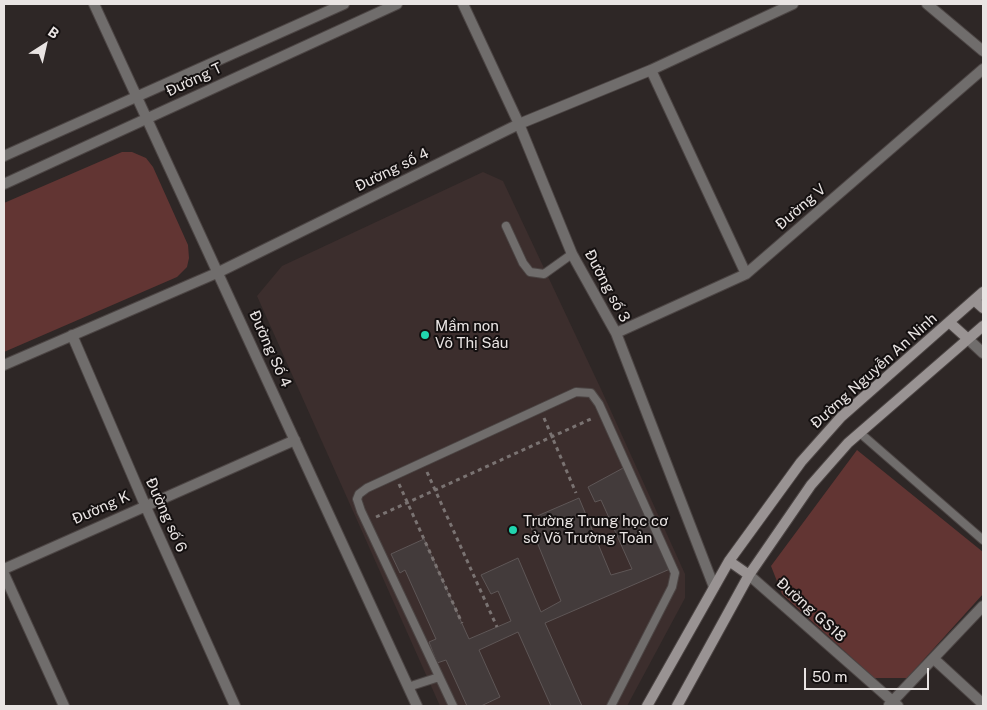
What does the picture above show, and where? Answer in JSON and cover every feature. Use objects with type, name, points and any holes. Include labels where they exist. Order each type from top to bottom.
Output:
[{"type":"main road","name":"Đường Nguyễn An Ninh","points":[[647,706],[729,562],[779,489],[841,417],[983,292]]},
{"type":"main road","points":[[974,300],[983,308]]},
{"type":"main road","points":[[949,322],[968,339]]},
{"type":"main road","points":[[677,706],[750,575],[811,484],[860,433],[983,326]]},
{"type":"main road","points":[[729,562],[750,575]]},
{"type":"street","name":"Đường Số 4","points":[[94,4],[219,272],[417,706]]},
{"type":"street","name":"Đường T","points":[[4,156],[344,4]]},
{"type":"street","name":"Đường T","points":[[4,184],[397,4]]},
{"type":"street","name":"Đường số 3","points":[[463,4],[519,124],[572,254],[616,333],[714,587]]},
{"type":"street","name":"Đường số 4","points":[[4,364],[219,272],[519,124],[651,70],[793,4]]},
{"type":"street","points":[[927,4],[983,51]]},
{"type":"street","name":"Đường V","points":[[616,333],[746,274],[983,69]]},
{"type":"street","points":[[651,70],[746,274]]},
{"type":"street","name":"Đường số 6","points":[[72,334],[234,706]]},
{"type":"street","points":[[968,339],[983,353]]},
{"type":"street","name":"Đường K","points":[[4,569],[295,440]]},
{"type":"street","points":[[4,574],[64,706]]},
{"type":"street","name":"Đường GS18","points":[[750,575],[893,705]]},
{"type":"street","points":[[893,705],[983,606]]},
{"type":"street","points":[[934,659],[983,704]]},
{"type":"lane","points":[[506,226],[523,263],[530,272],[544,274],[572,254]]},
{"type":"lane","points":[[453,706],[366,522],[357,499],[359,494],[395,474],[540,408],[576,392],[584,392],[591,393],[603,413],[675,573],[672,587],[611,706]]},
{"type":"lane","points":[[860,433],[983,540]]},
{"type":"lane","points":[[408,687],[439,677]]},
{"type":"path","points":[[540,408],[576,493]]},
{"type":"path","points":[[366,522],[603,413]]},
{"type":"path","points":[[422,462],[497,627]]},
{"type":"path","points":[[395,474],[462,623]]},
{"type":"shaded area","points":[[122,152],[132,152],[146,158],[153,167],[188,245],[189,258],[187,267],[177,277],[4,352],[4,203]]},
{"type":"shaded area","points":[[483,172],[503,181],[685,574],[685,598],[627,706],[440,706],[257,296],[282,266]]},
{"type":"shaded area","points":[[857,450],[983,552],[983,594],[907,678],[874,678],[782,594],[771,566]]},
{"type":"building","points":[[625,467],[670,569],[545,623],[582,706],[551,706],[518,632],[479,650],[500,697],[481,706],[467,706],[446,660],[437,663],[429,642],[436,639],[405,570],[400,573],[391,554],[424,539],[469,639],[511,621],[498,591],[491,594],[481,575],[518,558],[541,612],[561,601],[528,520],[579,498],[611,575],[632,569],[601,500],[595,502],[588,487]]},
{"type":"place","name":"Mầm non Võ Thị Sáu","points":[[425,335]]},
{"type":"place","name":"Trường Trung học cơ sở Võ Trường Toản","points":[[513,530]]}]
